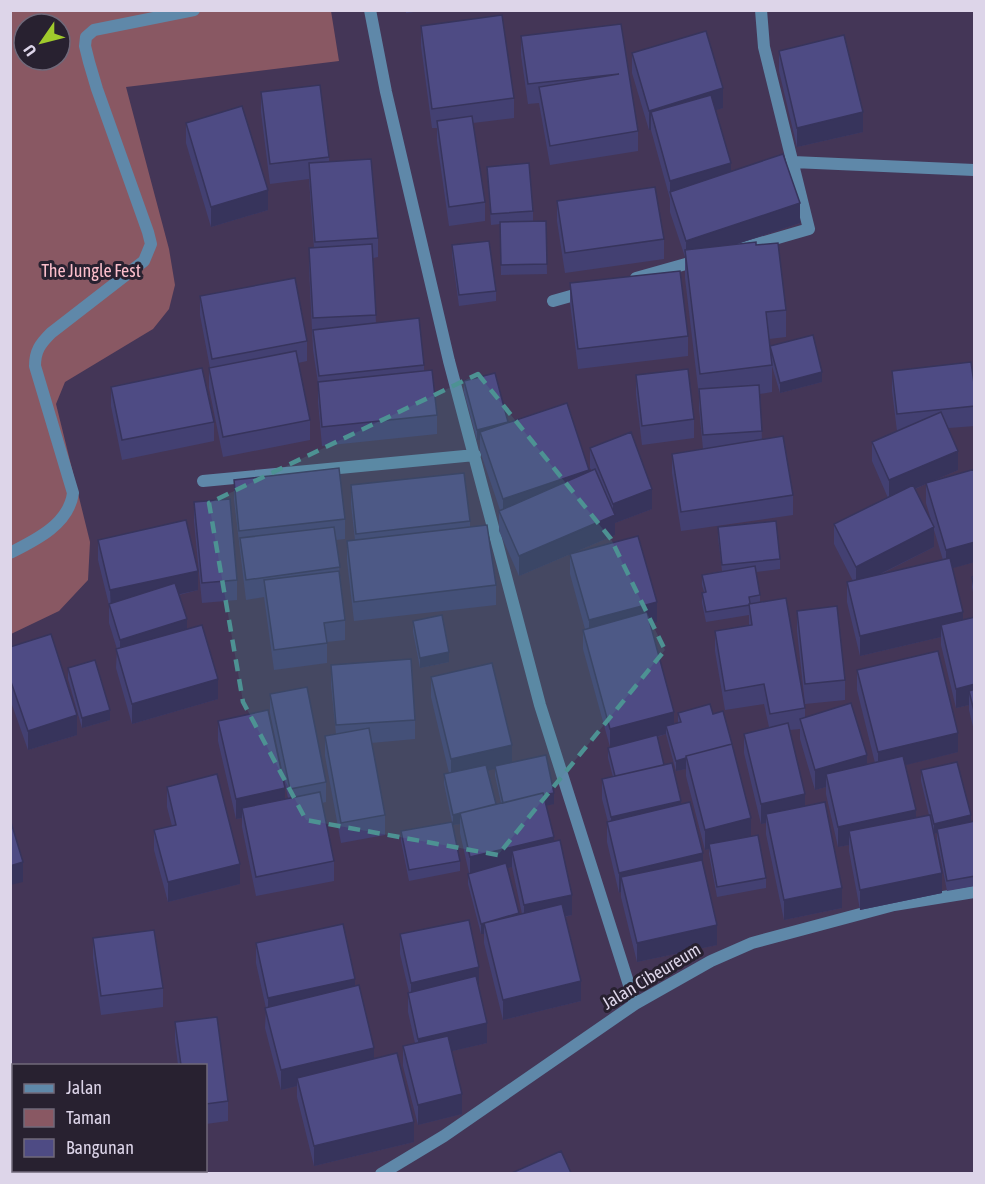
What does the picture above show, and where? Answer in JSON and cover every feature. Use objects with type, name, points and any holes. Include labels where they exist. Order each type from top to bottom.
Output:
[{"type":"street","points":[[10,553],[54,526],[66,514],[72,502],[73,493],[35,366],[35,354],[41,343],[51,333],[144,261],[151,244],[97,89],[85,46],[86,37],[94,30],[194,10]]},
{"type":"street","points":[[370,10],[386,92],[449,361],[540,705],[635,1004]]},
{"type":"street","points":[[629,280],[809,229],[764,47],[761,10]]},
{"type":"street","points":[[793,162],[975,170]]},
{"type":"street","points":[[553,301],[596,289]]},
{"type":"street","points":[[202,481],[475,456]]},
{"type":"street","name":"Jalan Cibeureum","points":[[381,1173],[444,1136],[635,1004],[711,961],[752,944],[894,905],[975,892]]},
{"type":"highlighted area","points":[[478,374],[611,539],[665,650],[498,855],[306,820],[243,702],[209,503]]},
{"type":"green space","name":"The Jungle Fest","points":[[11,11],[331,11],[339,61],[126,87],[169,249],[175,285],[169,309],[153,329],[65,382],[56,404],[90,542],[88,580],[59,611],[11,634]]},
{"type":"building","points":[[502,15],[514,98],[432,109],[421,26]]},
{"type":"building","points":[[621,24],[638,131],[550,146],[539,87],[619,74],[528,84],[521,36]]},
{"type":"building","points":[[706,31],[723,88],[649,111],[632,53]]},
{"type":"building","points":[[844,35],[863,112],[797,128],[779,51]]},
{"type":"building","points":[[320,85],[329,157],[270,164],[261,92]]},
{"type":"building","points":[[711,95],[731,163],[670,181],[651,112]]},
{"type":"building","points":[[242,106],[268,190],[211,207],[186,123]]},
{"type":"building","points":[[472,116],[485,202],[449,207],[437,121]]},
{"type":"building","points":[[783,154],[800,203],[686,241],[670,192]]},
{"type":"building","points":[[371,159],[378,238],[315,242],[309,163]]},
{"type":"building","points":[[529,163],[533,211],[491,214],[487,167]]},
{"type":"building","points":[[655,187],[664,239],[565,253],[557,201]]},
{"type":"building","points":[[546,221],[547,264],[501,265],[500,222]]},
{"type":"building","points":[[489,241],[496,291],[459,295],[452,245]]},
{"type":"building","points":[[756,242],[756,245],[778,243],[786,310],[766,312],[772,365],[700,374],[685,250]]},
{"type":"building","points":[[372,244],[376,315],[313,318],[309,248]]},
{"type":"building","points":[[680,271],[688,336],[578,349],[570,283]]},
{"type":"building","points":[[295,278],[307,341],[212,359],[200,296]]},
{"type":"building","points":[[419,318],[424,365],[319,376],[313,330]]},
{"type":"building","points":[[813,335],[822,372],[780,383],[770,346]]},
{"type":"building","points":[[296,351],[310,420],[223,437],[209,368]]},
{"type":"building","points":[[971,362],[975,406],[897,414],[892,371]]},
{"type":"building","points":[[202,368],[214,422],[122,440],[111,387]]},
{"type":"building","points":[[688,369],[694,419],[642,426],[636,375]]},
{"type":"building","points":[[432,370],[437,415],[322,427],[318,382]]},
{"type":"building","points":[[495,373],[508,422],[477,430],[464,381]]},
{"type":"building","points":[[759,385],[762,431],[703,435],[699,389]]},
{"type":"building","points":[[567,403],[589,470],[503,499],[480,432]]},
{"type":"building","points":[[941,412],[958,451],[889,480],[872,442]]},
{"type":"building","points":[[631,432],[652,489],[613,504],[590,448]]},
{"type":"building","points":[[783,436],[793,495],[681,512],[672,454]]},
{"type":"building","points":[[339,468],[345,519],[239,531],[234,480]]},
{"type":"building","points":[[595,469],[615,515],[519,556],[499,511]]},
{"type":"building","points":[[975,469],[975,542],[946,550],[926,483]]},
{"type":"building","points":[[464,473],[470,521],[356,534],[351,485]]},
{"type":"building","points":[[913,485],[934,527],[856,567],[834,524]]},
{"type":"building","points":[[230,499],[237,580],[202,583],[194,502]]},
{"type":"building","points":[[186,520],[198,571],[110,590],[98,540]]},
{"type":"building","points":[[776,521],[780,559],[722,565],[718,527]]},
{"type":"building","points":[[487,525],[496,585],[354,602],[347,541]]},
{"type":"building","points":[[334,527],[340,567],[246,580],[240,538]]},
{"type":"building","points":[[638,536],[657,602],[589,620],[570,554]]},
{"type":"building","points":[[950,558],[963,612],[860,636],[847,582]]},
{"type":"building","points":[[755,566],[760,595],[749,597],[749,605],[706,612],[702,593],[706,592],[702,575]]},
{"type":"building","points":[[339,571],[345,620],[324,623],[327,643],[274,650],[264,580]]},
{"type":"building","points":[[975,576],[975,593],[972,577]]},
{"type":"building","points":[[175,583],[187,619],[120,640],[109,604]]},
{"type":"building","points":[[786,598],[805,708],[770,714],[764,684],[725,691],[715,631],[752,625],[749,604]]},
{"type":"building","points":[[837,606],[845,680],[805,684],[797,611]]},
{"type":"building","points":[[647,612],[674,712],[610,729],[583,630]]},
{"type":"building","points":[[442,615],[449,652],[420,658],[413,621]]},
{"type":"building","points":[[975,617],[975,684],[956,689],[941,625]]},
{"type":"building","points":[[202,625],[218,679],[132,704],[116,649]]},
{"type":"building","points":[[51,634],[77,715],[28,731],[10,679],[10,647]]},
{"type":"building","points":[[938,651],[958,733],[878,752],[857,670]]},
{"type":"building","points":[[411,659],[415,720],[336,725],[331,665]]},
{"type":"building","points":[[95,660],[110,710],[82,718],[68,668]]},
{"type":"building","points":[[492,663],[512,745],[451,759],[431,677]]},
{"type":"building","points":[[307,687],[326,782],[290,789],[270,694]]},
{"type":"building","points":[[975,689],[975,715],[969,691]]},
{"type":"building","points":[[851,703],[867,755],[815,770],[800,719]]},
{"type":"building","points":[[710,704],[713,714],[723,711],[732,744],[686,756],[676,761],[666,726],[681,722],[678,713]]},
{"type":"building","points":[[268,710],[285,788],[236,799],[218,721]]},
{"type":"building","points":[[788,723],[805,794],[761,804],[744,734]]},
{"type":"building","points":[[369,728],[385,815],[341,823],[325,736]]},
{"type":"building","points":[[657,735],[664,765],[615,776],[608,748]]},
{"type":"building","points":[[732,744],[751,818],[705,830],[686,756]]},
{"type":"building","points":[[546,755],[554,793],[544,795],[543,793],[503,803],[495,766]]},
{"type":"building","points":[[903,756],[916,810],[838,827],[826,774]]},
{"type":"building","points":[[957,762],[971,815],[934,824],[921,770]]},
{"type":"building","points":[[672,763],[681,801],[611,817],[602,779]]},
{"type":"building","points":[[486,765],[496,804],[453,815],[444,774]]},
{"type":"building","points":[[217,774],[240,864],[168,882],[154,830],[176,825],[167,787]]},
{"type":"building","points":[[320,792],[334,861],[256,877],[242,808]]},
{"type":"building","points":[[543,793],[554,837],[470,857],[460,813]]},
{"type":"building","points":[[690,802],[703,853],[619,873],[607,822]]},
{"type":"building","points":[[825,802],[842,888],[784,900],[766,814]]},
{"type":"building","points":[[930,815],[942,873],[860,890],[849,831]]},
{"type":"building","points":[[10,819],[23,862],[10,866]]},
{"type":"building","points":[[975,821],[975,876],[947,881],[937,829]]},
{"type":"building","points":[[452,822],[460,861],[409,870],[401,831]]},
{"type":"building","points":[[758,835],[766,878],[717,887],[709,844]]},
{"type":"building","points":[[560,840],[572,895],[524,905],[512,851]]},
{"type":"building","points":[[702,860],[717,925],[637,943],[621,877]]},
{"type":"building","points":[[506,863],[519,913],[481,924],[468,874]]},
{"type":"building","points":[[562,904],[581,981],[503,1000],[484,923]]},
{"type":"building","points":[[469,920],[479,967],[411,983],[400,934]]},
{"type":"building","points":[[343,924],[355,979],[268,998],[256,943]]},
{"type":"building","points":[[154,930],[163,988],[101,996],[93,938]]},
{"type":"building","points":[[476,976],[487,1023],[418,1039],[408,993]]},
{"type":"building","points":[[359,985],[374,1048],[281,1070],[265,1008]]},
{"type":"building","points":[[217,1017],[228,1101],[207,1104],[207,1064],[181,1064],[175,1022]]},
{"type":"building","points":[[448,1036],[462,1094],[418,1105],[403,1046]]},
{"type":"building","points":[[397,1053],[414,1122],[314,1146],[297,1078]]},
{"type":"building","points":[[561,1151],[571,1173],[514,1172]]}]
